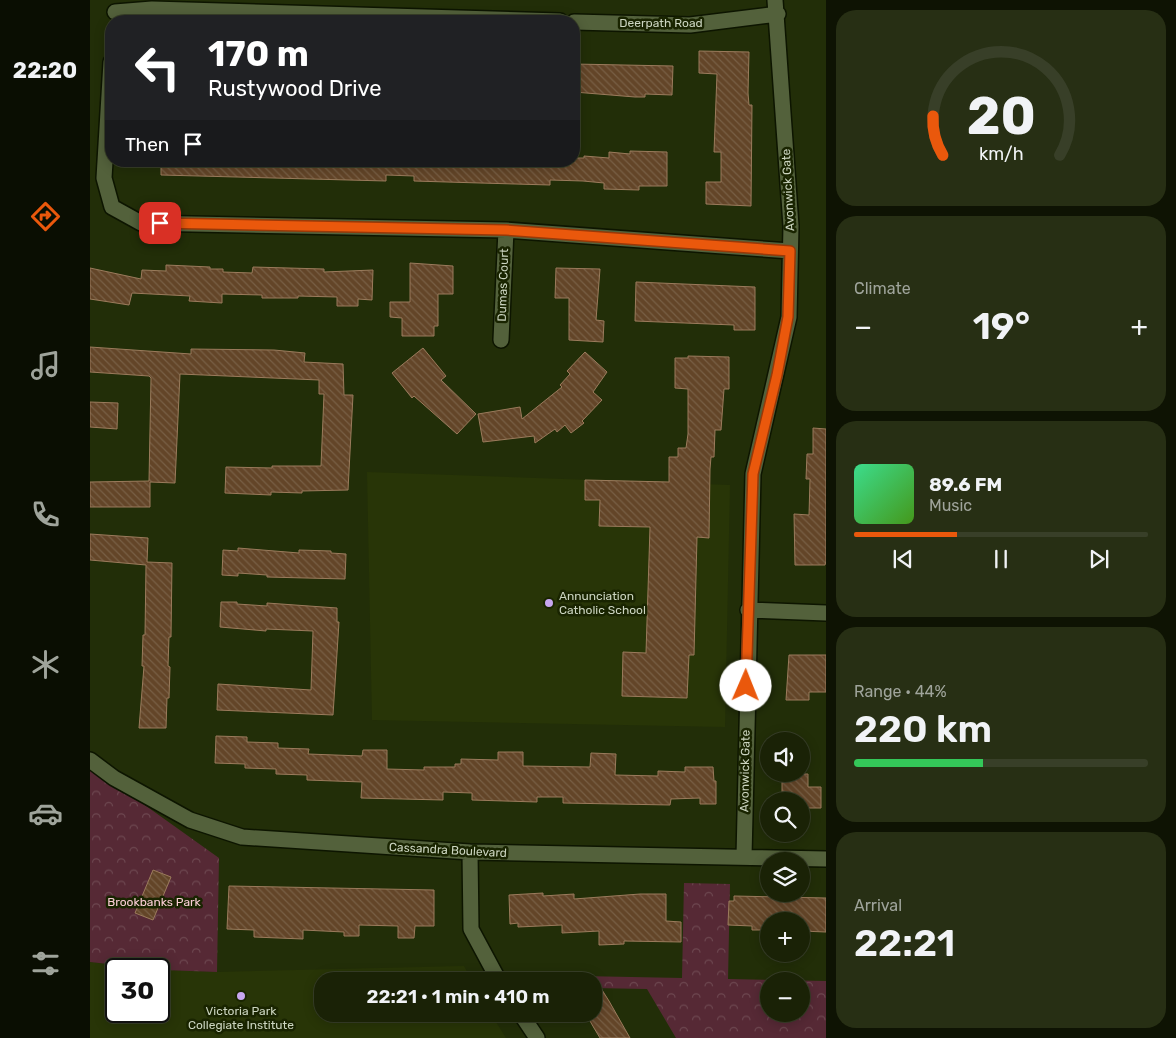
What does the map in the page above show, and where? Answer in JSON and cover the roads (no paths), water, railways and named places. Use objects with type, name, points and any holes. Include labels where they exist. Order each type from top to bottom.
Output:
[{"type":"street","name":"Deerpath Road","points":[[580,22],[690,25],[777,7]]},
{"type":"street","name":"Avonwick Gate","points":[[744,856],[748,610],[753,474],[777,375],[788,317],[791,226],[777,7]]},
{"type":"street","points":[[115,11],[152,9],[356,15]]},
{"type":"street","points":[[105,161],[104,178],[112,207],[141,223],[506,230],[790,251]]},
{"type":"street","name":"Dumas Court","points":[[500,340],[506,230]]},
{"type":"street","points":[[748,610],[826,613]]},
{"type":"street","name":"Cassandra Boulevard","points":[[90,760],[114,778],[190,820],[242,837],[470,852],[826,859]]},
{"type":"street","points":[[470,852],[471,929],[494,972]]},
{"type":"street","points":[[526,1022],[537,1038]]},
{"type":"place","name":"Annunciation Catholic School","points":[[549,603]]},
{"type":"place","name":"Victoria Park Collegiate Institute","points":[[241,996]]},
{"type":"park label","name":"Brookbanks Park","points":[[154,902]]}]
